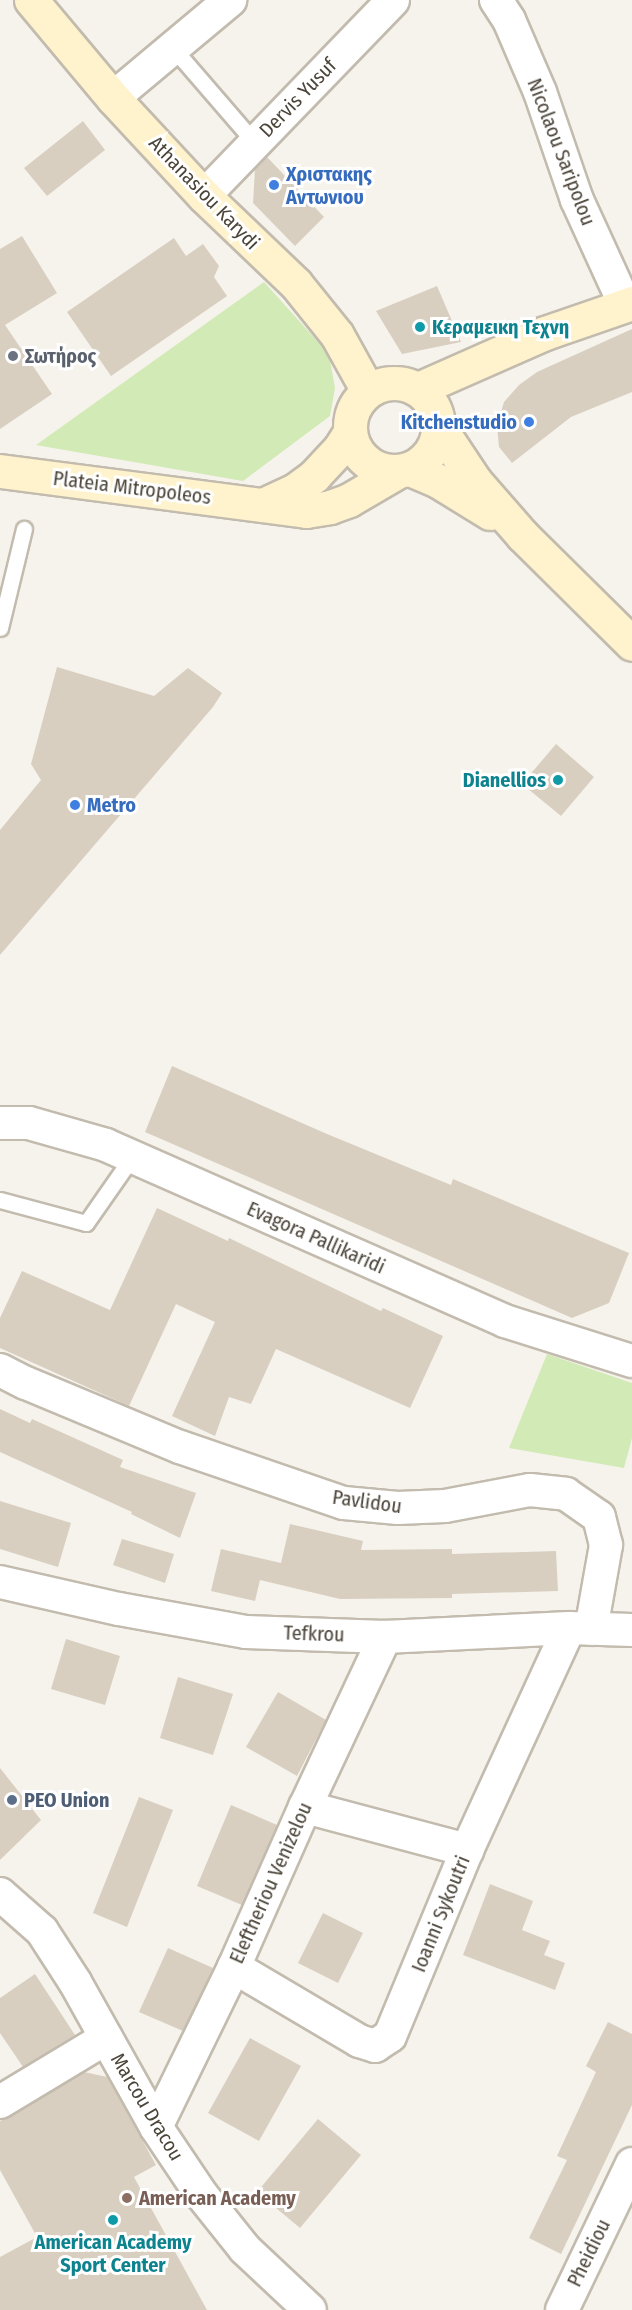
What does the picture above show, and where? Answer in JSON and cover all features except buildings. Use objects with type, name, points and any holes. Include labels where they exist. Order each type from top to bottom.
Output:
[{"type":"main road","name":"Athanasiou Karydi","points":[[31,0],[113,98],[204,196],[296,284],[337,334],[368,391]]},
{"type":"main road","points":[[417,389],[545,333],[628,304]]},
{"type":"main road","points":[[404,471],[431,453],[437,442],[439,427],[436,412],[429,399],[417,389],[393,383],[368,391],[359,400],[352,413],[350,432],[352,443],[360,456],[372,466],[404,471],[461,494],[523,536]]},
{"type":"main road","points":[[439,427],[475,481],[523,536],[632,644]]},
{"type":"main road","points":[[263,505],[295,490],[314,476],[328,462],[350,432]]},
{"type":"main road","name":"Plateia Mitropoleos","points":[[0,471],[306,511],[330,507],[349,500],[404,471]]},
{"type":"street","points":[[113,98],[230,0]]},
{"type":"street","name":"Dervis Yusuf","points":[[204,196],[393,0]]},
{"type":"street","name":"Nicolaou Saripolou","points":[[496,0],[509,21],[540,92],[577,200],[628,304]]},
{"type":"street","name":"Evagora Pallikaridi","points":[[0,1123],[29,1123],[106,1145],[504,1321],[631,1357]]},
{"type":"street","name":"Pavlidou","points":[[0,1370],[180,1447],[344,1503],[398,1508],[445,1506],[530,1491],[566,1494],[599,1517],[606,1545],[580,1629]]},
{"type":"street","name":"Tefkrou","points":[[0,1582],[119,1609],[246,1632],[385,1637],[580,1629],[632,1630]]},
{"type":"street","name":"Ioanni Sykoutri","points":[[234,1967],[360,2041],[375,2046],[390,2036],[467,1850],[580,1629]]},
{"type":"street","name":"Eleftheriou Venizelou","points":[[156,2127],[234,1967],[305,1807],[385,1637]]},
{"type":"street","points":[[305,1807],[467,1850]]},
{"type":"street","name":"Marcou Dracou","points":[[0,1894],[42,1931],[75,1982],[156,2127],[201,2194],[245,2249],[310,2310]]},
{"type":"street","points":[[0,2102],[106,2038]]},
{"type":"street","name":"Pheidiou","points":[[562,2310],[632,2164]]},
{"type":"lane","points":[[173,48],[255,143]]},
{"type":"lane","points":[[0,627],[24,529]]},
{"type":"lane","points":[[0,1200],[86,1223],[132,1156]]},
{"type":"green space","points":[[264,282],[329,354],[335,388],[330,416],[243,481],[36,445]]},
{"type":"green space","points":[[547,1354],[632,1383],[632,1438],[624,1468],[509,1448]]},
{"type":"place","name":"Χριστακης Αντωνιου","points":[[274,185]]},
{"type":"place","name":"Κεραμεικη Τεχνη","points":[[420,327]]},
{"type":"place","name":"Σωτήρος","points":[[13,356]]},
{"type":"place","name":"Kitchenstudio","points":[[529,422]]},
{"type":"place","name":"Dianellios","points":[[558,780]]},
{"type":"place","name":"Metro","points":[[75,805]]},
{"type":"place","name":"PEO Union","points":[[12,1800]]},
{"type":"place","name":"American Academy","points":[[127,2198]]},
{"type":"place","name":"American Academy Sport Center","points":[[113,2220]]}]
